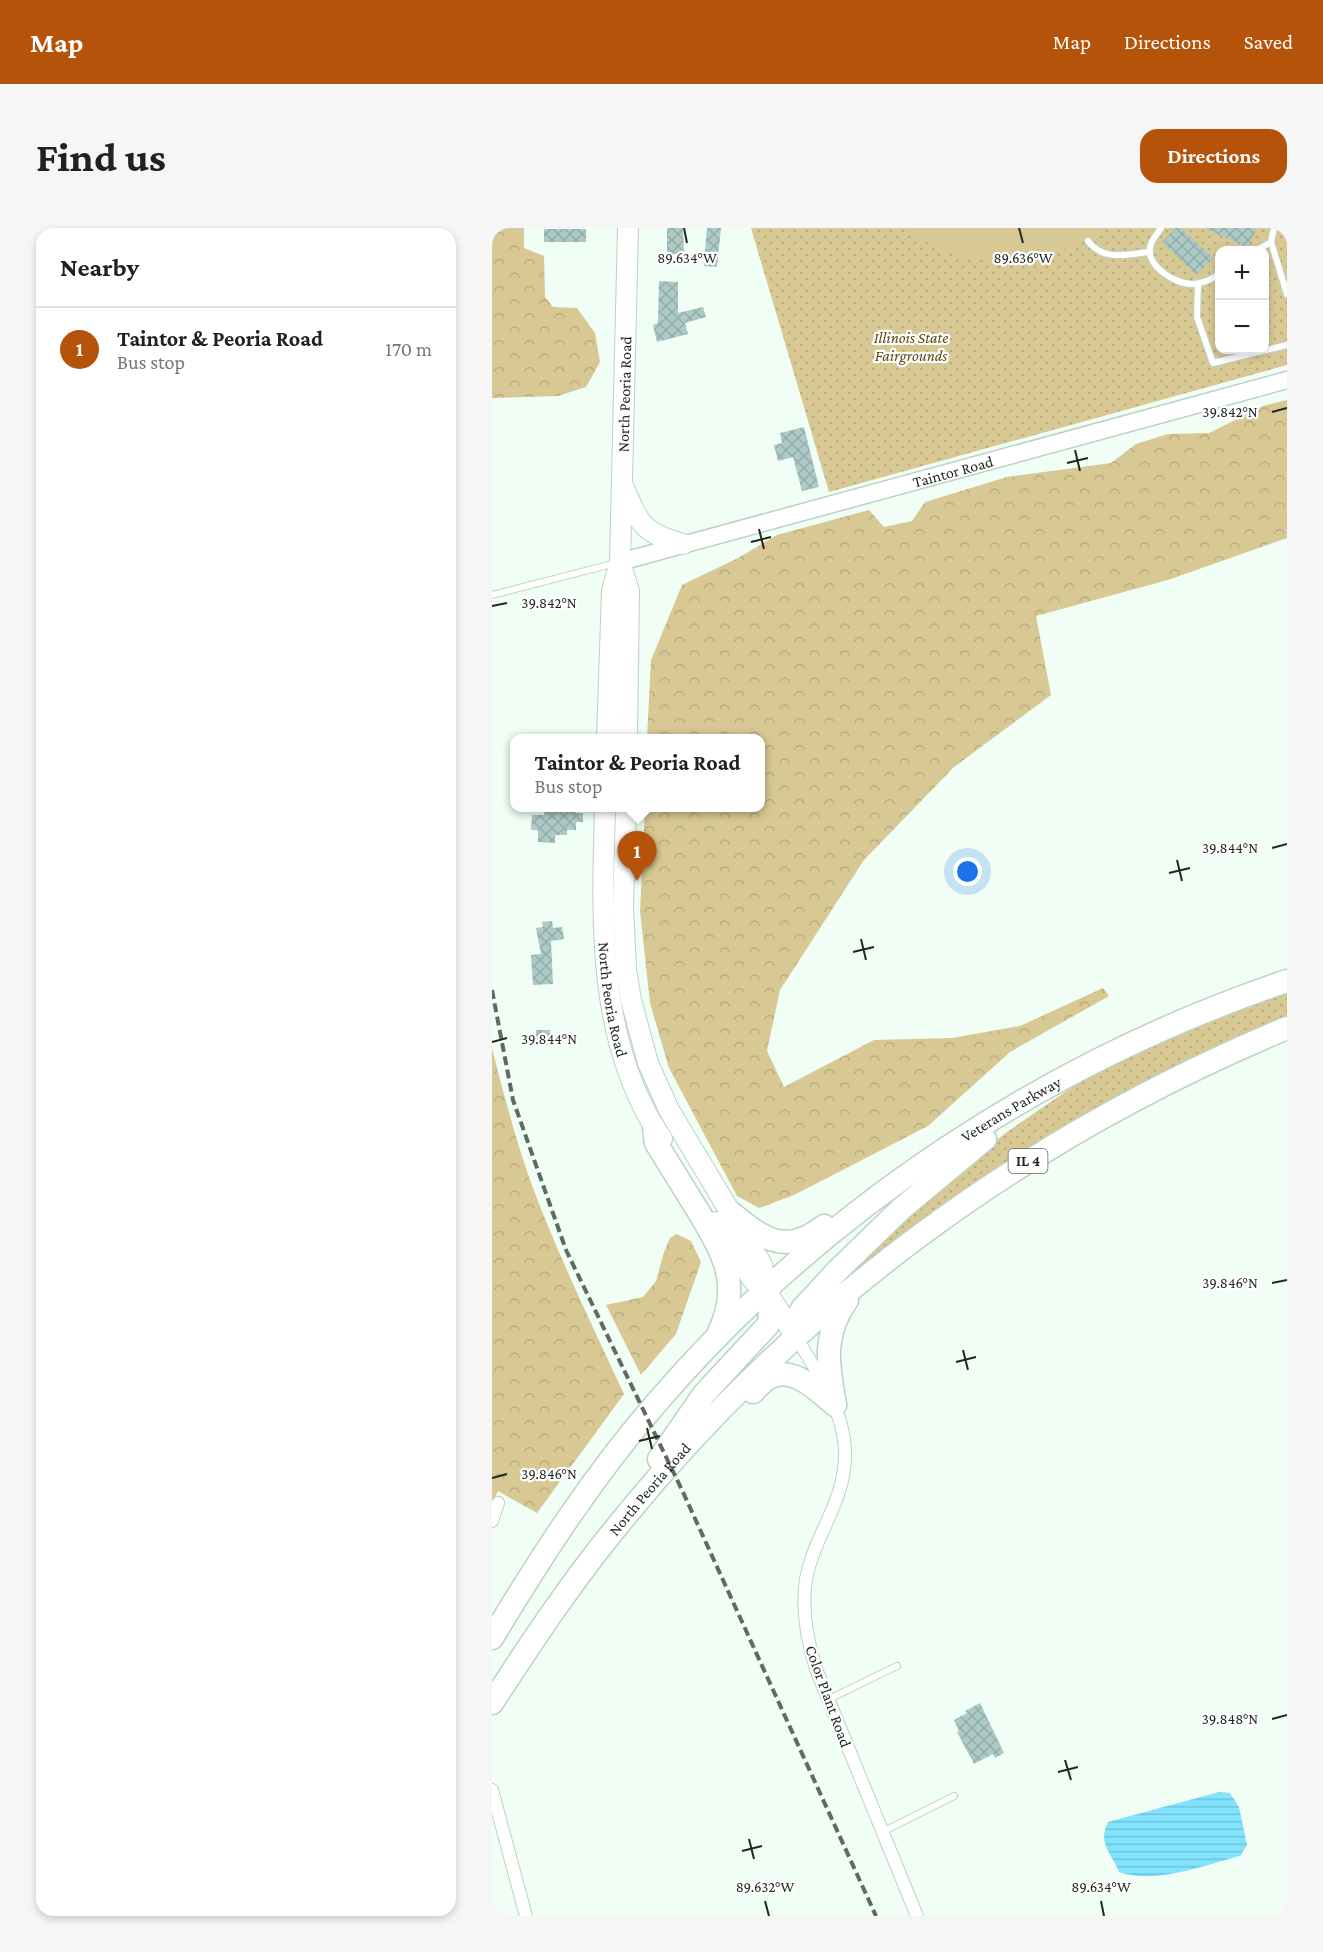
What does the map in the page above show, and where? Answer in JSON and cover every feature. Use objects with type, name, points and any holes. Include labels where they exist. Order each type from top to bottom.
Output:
[{"type":"highway","name":"Veterans Parkway","points":[[766,1291],[865,1206],[973,1130],[1045,1088],[1147,1035],[1287,981]]},
{"type":"highway","name":"IL 4","points":[[796,1337],[861,1280],[918,1235],[984,1189],[1103,1116],[1163,1084],[1287,1028]]},
{"type":"highway","points":[[796,1337],[796,1320],[802,1309],[867,1241],[950,1166],[1045,1088]]},
{"type":"highway","points":[[654,1128],[656,1143],[725,1258],[730,1293],[726,1318],[716,1338]]},
{"type":"highway","points":[[729,1211],[766,1238],[779,1242],[807,1239],[920,1153],[973,1130]]},
{"type":"highway","points":[[835,1405],[828,1370],[830,1340],[837,1315],[861,1280]]},
{"type":"highway","points":[[492,1638],[528,1578],[601,1474],[658,1401],[716,1338],[766,1291],[771,1306],[768,1325],[704,1394],[682,1423],[615,1529]]},
{"type":"highway","name":"North Peoria Road","points":[[492,1702],[554,1609],[615,1529],[700,1430],[796,1337]]},
{"type":"highway","points":[[700,1430],[718,1425],[767,1378],[775,1376],[785,1375],[805,1381],[835,1405]]},
{"type":"main road","name":"North Peoria Road","points":[[607,734],[612,591],[620,562],[628,228]]},
{"type":"main road","name":"Taintor Road","points":[[620,562],[1287,380]]},
{"type":"main road","points":[[622,483],[645,528],[659,537],[683,544]]},
{"type":"main road","name":"North Peoria Road","points":[[620,562],[629,591],[627,734]]},
{"type":"main road","name":"North Peoria Road","points":[[605,812],[603,928],[607,974],[626,1068],[642,1107],[654,1128],[753,1280],[766,1291],[796,1337]]},
{"type":"main road","name":"North Peoria Road","points":[[626,812],[623,907],[626,969],[631,1000],[648,1063],[669,1110],[762,1265],[766,1291]]},
{"type":"street","name":"Color Plant Road","points":[[796,1337],[835,1405],[845,1448],[838,1499],[806,1578],[804,1618],[808,1644],[828,1700],[916,1916]]},
{"type":"street","points":[[492,1521],[498,1503]]},
{"type":"street","points":[[492,1790],[526,1916]]},
{"type":"lane","points":[[1161,228],[1150,245],[1150,252],[1156,266],[1166,276],[1186,284],[1198,284],[1215,276]]},
{"type":"lane","points":[[1274,228],[1271,242],[1287,294]]},
{"type":"lane","points":[[1088,241],[1095,250],[1102,254],[1150,252]]},
{"type":"lane","points":[[1264,246],[1271,242]]},
{"type":"lane","points":[[1198,284],[1197,317],[1214,363],[1287,345]]},
{"type":"lane","points":[[492,595],[620,562]]},
{"type":"lane","points":[[828,1700],[897,1666]]},
{"type":"lane","points":[[881,1832],[954,1796]]},
{"type":"green space","points":[[492,228],[524,228],[524,248],[544,256],[545,297],[553,307],[577,308],[595,333],[600,362],[586,387],[558,396],[492,398]]},
{"type":"green space","name":"Illinois State Fairgrounds","points":[[751,228],[1287,228],[1287,365],[829,492]]},
{"type":"green space","points":[[904,228],[1107,228],[1086,241],[1062,250],[1020,260],[1000,261],[960,255],[941,249]]},
{"type":"green space","points":[[1287,400],[1287,538],[1168,580],[1036,616],[1051,695],[954,767],[864,860],[780,990],[767,1051],[784,1087],[874,1040],[952,1038],[1020,1026],[1103,988],[1109,996],[1010,1052],[928,1126],[794,1195],[759,1208],[737,1196],[669,1068],[650,1003],[640,911],[645,812],[765,812],[765,734],[647,734],[651,660],[682,585],[738,558],[777,535],[869,510],[884,527],[912,521],[925,502],[1007,477],[1111,463],[1136,444],[1168,434],[1209,433],[1263,406]]},
{"type":"green space","points":[[1287,993],[1287,1016],[1170,1070],[1059,1130],[953,1198],[850,1275],[847,1272],[954,1174],[1007,1132],[1081,1081],[1182,1032]]},
{"type":"green space","points":[[492,1048],[519,1147],[540,1207],[624,1394],[537,1513],[498,1491],[492,1504]]},
{"type":"green space","points":[[677,1234],[691,1241],[701,1262],[676,1334],[641,1375],[606,1305],[643,1297],[656,1281],[670,1238]]},
{"type":"water","points":[[1219,1792],[1230,1793],[1239,1807],[1247,1845],[1240,1856],[1163,1875],[1133,1875],[1119,1872],[1105,1842],[1104,1836],[1108,1822]]},
{"type":"building","points":[[667,228],[683,228],[684,254],[667,254]]},
{"type":"building","points":[[707,228],[721,228],[717,267],[704,266]]},
{"type":"building","points":[[1176,228],[1181,228],[1213,258],[1196,275],[1162,242]]},
{"type":"building","points":[[1203,228],[1257,228],[1248,246]]},
{"type":"building","points":[[544,229],[586,229],[586,242],[544,242]]},
{"type":"building","points":[[659,281],[678,282],[678,313],[703,307],[706,317],[685,323],[688,334],[657,342],[653,325],[658,323]]},
{"type":"building","points":[[804,427],[819,487],[802,491],[793,457],[778,461],[774,445],[782,443],[780,433]]},
{"type":"building","points":[[544,812],[583,813],[583,822],[576,822],[576,830],[567,830],[567,835],[555,835],[555,843],[538,842],[538,830],[531,830],[532,815],[544,815]]},
{"type":"building","points":[[552,921],[553,928],[562,927],[564,939],[551,941],[553,984],[533,985],[531,955],[541,954],[536,928],[543,927],[542,922]]},
{"type":"building","points":[[536,1030],[550,1030],[551,1045],[536,1045]]},
{"type":"building","points":[[980,1703],[1004,1753],[995,1758],[993,1754],[974,1764],[957,1732],[959,1731],[954,1720]]},
{"type":"railway","points":[[492,990],[513,1100],[566,1250],[682,1490],[876,1916]]},
{"type":"place","name":"Taintor & Peoria Road","points":[[637,881]]}]
